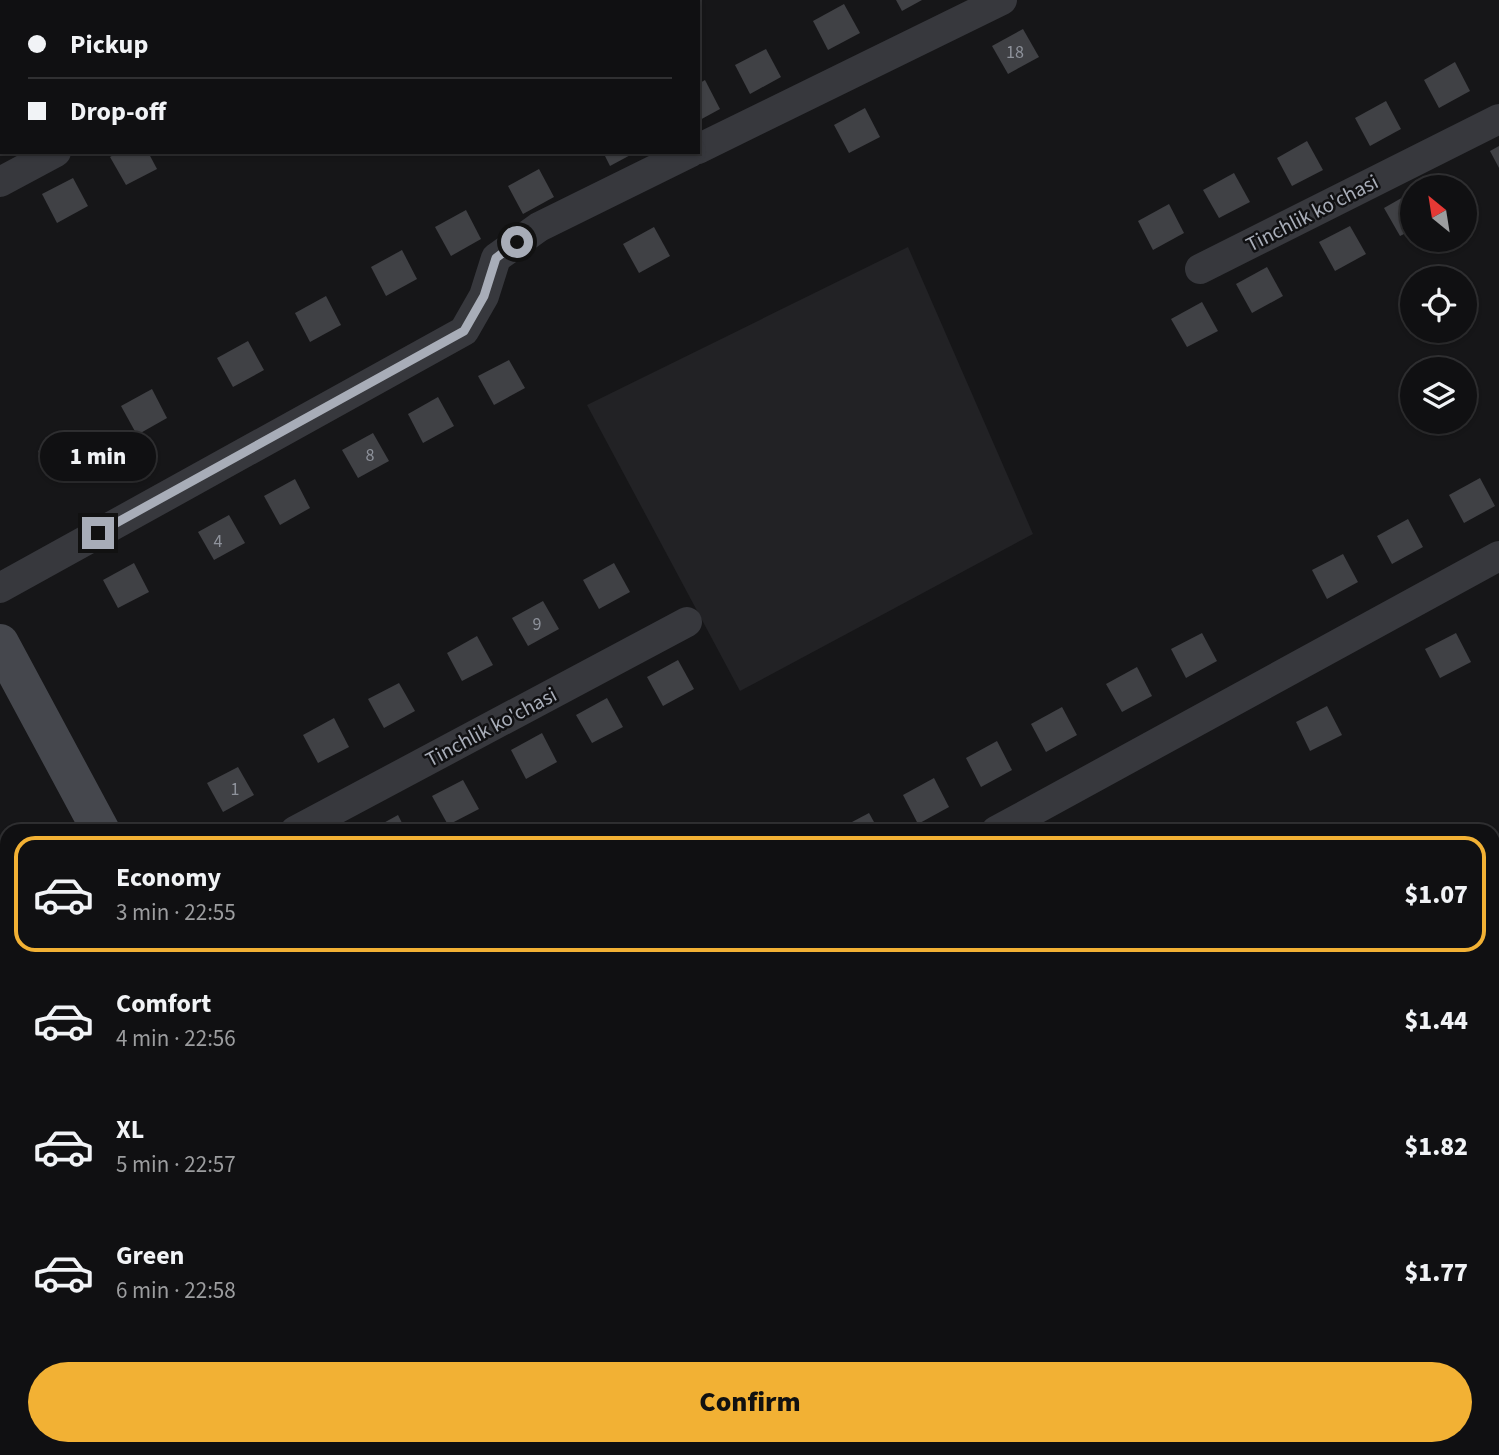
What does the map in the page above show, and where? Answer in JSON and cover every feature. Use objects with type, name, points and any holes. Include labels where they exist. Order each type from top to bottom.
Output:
[{"type":"main road","points":[[0,643],[97,824]]},
{"type":"street","points":[[700,148],[1002,0]]},
{"type":"street","name":"Tinchlik ko'chasi","points":[[1200,269],[1499,119]]},
{"type":"street","points":[[0,182],[52,154]]},
{"type":"street","points":[[0,587],[464,331],[484,296],[496,258],[539,227],[687,154]]},
{"type":"street","points":[[1009,824],[1499,556]]},
{"type":"street","name":"Tinchlik ko'chasi","points":[[308,824],[687,622]]},
{"type":"shaded area","points":[[908,247],[1033,534],[740,691],[587,405]]},
{"type":"building","points":[[896,0],[922,0],[902,11]]},
{"type":"building","points":[[844,4],[860,33],[828,50],[813,21]]},
{"type":"building","points":[[1023,29],[1039,57],[1008,74],[992,46]]},
{"type":"building","points":[[766,49],[781,77],[750,94],[735,65]]},
{"type":"building","points":[[1455,62],[1470,91],[1439,108],[1424,80]]},
{"type":"building","points":[[705,80],[720,109],[700,120],[700,83]]},
{"type":"building","points":[[1386,101],[1401,129],[1370,146],[1355,118]]},
{"type":"building","points":[[865,108],[880,137],[849,153],[834,125]]},
{"type":"building","points":[[1307,141],[1323,170],[1292,186],[1277,158]]},
{"type":"building","points":[[1499,146],[1499,168],[1490,151]]},
{"type":"building","points":[[115,154],[149,154],[157,169],[126,185],[110,157]]},
{"type":"building","points":[[604,154],[632,154],[610,166]]},
{"type":"building","points":[[539,169],[554,197],[523,214],[508,186]]},
{"type":"building","points":[[1234,173],[1250,202],[1219,218],[1203,190]]},
{"type":"building","points":[[73,178],[88,206],[57,223],[42,194]]},
{"type":"building","points":[[1400,199],[1400,236],[1384,208]]},
{"type":"building","points":[[1169,204],[1184,233],[1153,250],[1138,221]]},
{"type":"building","points":[[466,210],[481,239],[451,256],[435,227]]},
{"type":"building","points":[[1350,226],[1366,254],[1335,271],[1319,242]]},
{"type":"building","points":[[654,227],[670,256],[639,273],[623,244]]},
{"type":"building","points":[[402,250],[417,279],[386,296],[371,267]]},
{"type":"building","points":[[1267,267],[1283,296],[1252,313],[1236,284]]},
{"type":"building","points":[[326,296],[341,325],[310,342],[295,313]]},
{"type":"building","points":[[1202,302],[1218,331],[1187,347],[1171,319]]},
{"type":"building","points":[[248,341],[264,370],[233,387],[217,358]]},
{"type":"building","points":[[509,360],[525,388],[494,405],[478,376]]},
{"type":"building","points":[[152,389],[167,418],[137,435],[121,406]]},
{"type":"building","points":[[438,397],[454,426],[423,443],[408,414]]},
{"type":"building","points":[[373,433],[389,461],[358,478],[342,450]]},
{"type":"building","points":[[69,434],[84,463],[53,480],[38,451]]},
{"type":"building","points":[[1480,478],[1495,506],[1464,523],[1449,495]]},
{"type":"building","points":[[295,479],[310,508],[280,525],[264,496]]},
{"type":"building","points":[[229,515],[245,543],[214,560],[198,532]]},
{"type":"building","points":[[1408,519],[1423,547],[1392,564],[1377,536]]},
{"type":"building","points":[[1343,554],[1358,582],[1327,599],[1312,570]]},
{"type":"building","points":[[134,563],[149,592],[118,608],[103,580]]},
{"type":"building","points":[[614,563],[630,592],[599,609],[583,580]]},
{"type":"building","points":[[543,601],[559,629],[528,646],[512,618]]},
{"type":"building","points":[[1202,633],[1217,661],[1186,678],[1171,649]]},
{"type":"building","points":[[1456,633],[1471,662],[1440,678],[1425,649]]},
{"type":"building","points":[[477,636],[493,665],[462,681],[447,653]]},
{"type":"building","points":[[678,660],[694,689],[663,706],[647,677]]},
{"type":"building","points":[[1137,667],[1152,696],[1122,712],[1106,684]]},
{"type":"building","points":[[399,683],[415,711],[384,728],[368,699]]},
{"type":"building","points":[[607,698],[623,727],[592,743],[576,715]]},
{"type":"building","points":[[1327,706],[1342,735],[1310,751],[1296,722]]},
{"type":"building","points":[[1062,707],[1077,735],[1046,752],[1031,724]]},
{"type":"building","points":[[334,718],[349,747],[318,763],[303,735]]},
{"type":"building","points":[[542,733],[557,762],[526,779],[511,750]]},
{"type":"building","points":[[997,741],[1012,770],[981,787],[966,758]]},
{"type":"building","points":[[238,767],[254,795],[223,812],[207,783]]},
{"type":"building","points":[[934,778],[949,807],[918,824],[903,795]]},
{"type":"building","points":[[463,780],[479,809],[447,824],[432,796]]},
{"type":"building","points":[[869,813],[875,824],[848,824]]},
{"type":"building","points":[[398,815],[402,824],[382,824]]},
{"type":"route","points":[[98,533],[464,331],[484,296],[496,258],[517,242]]}]
